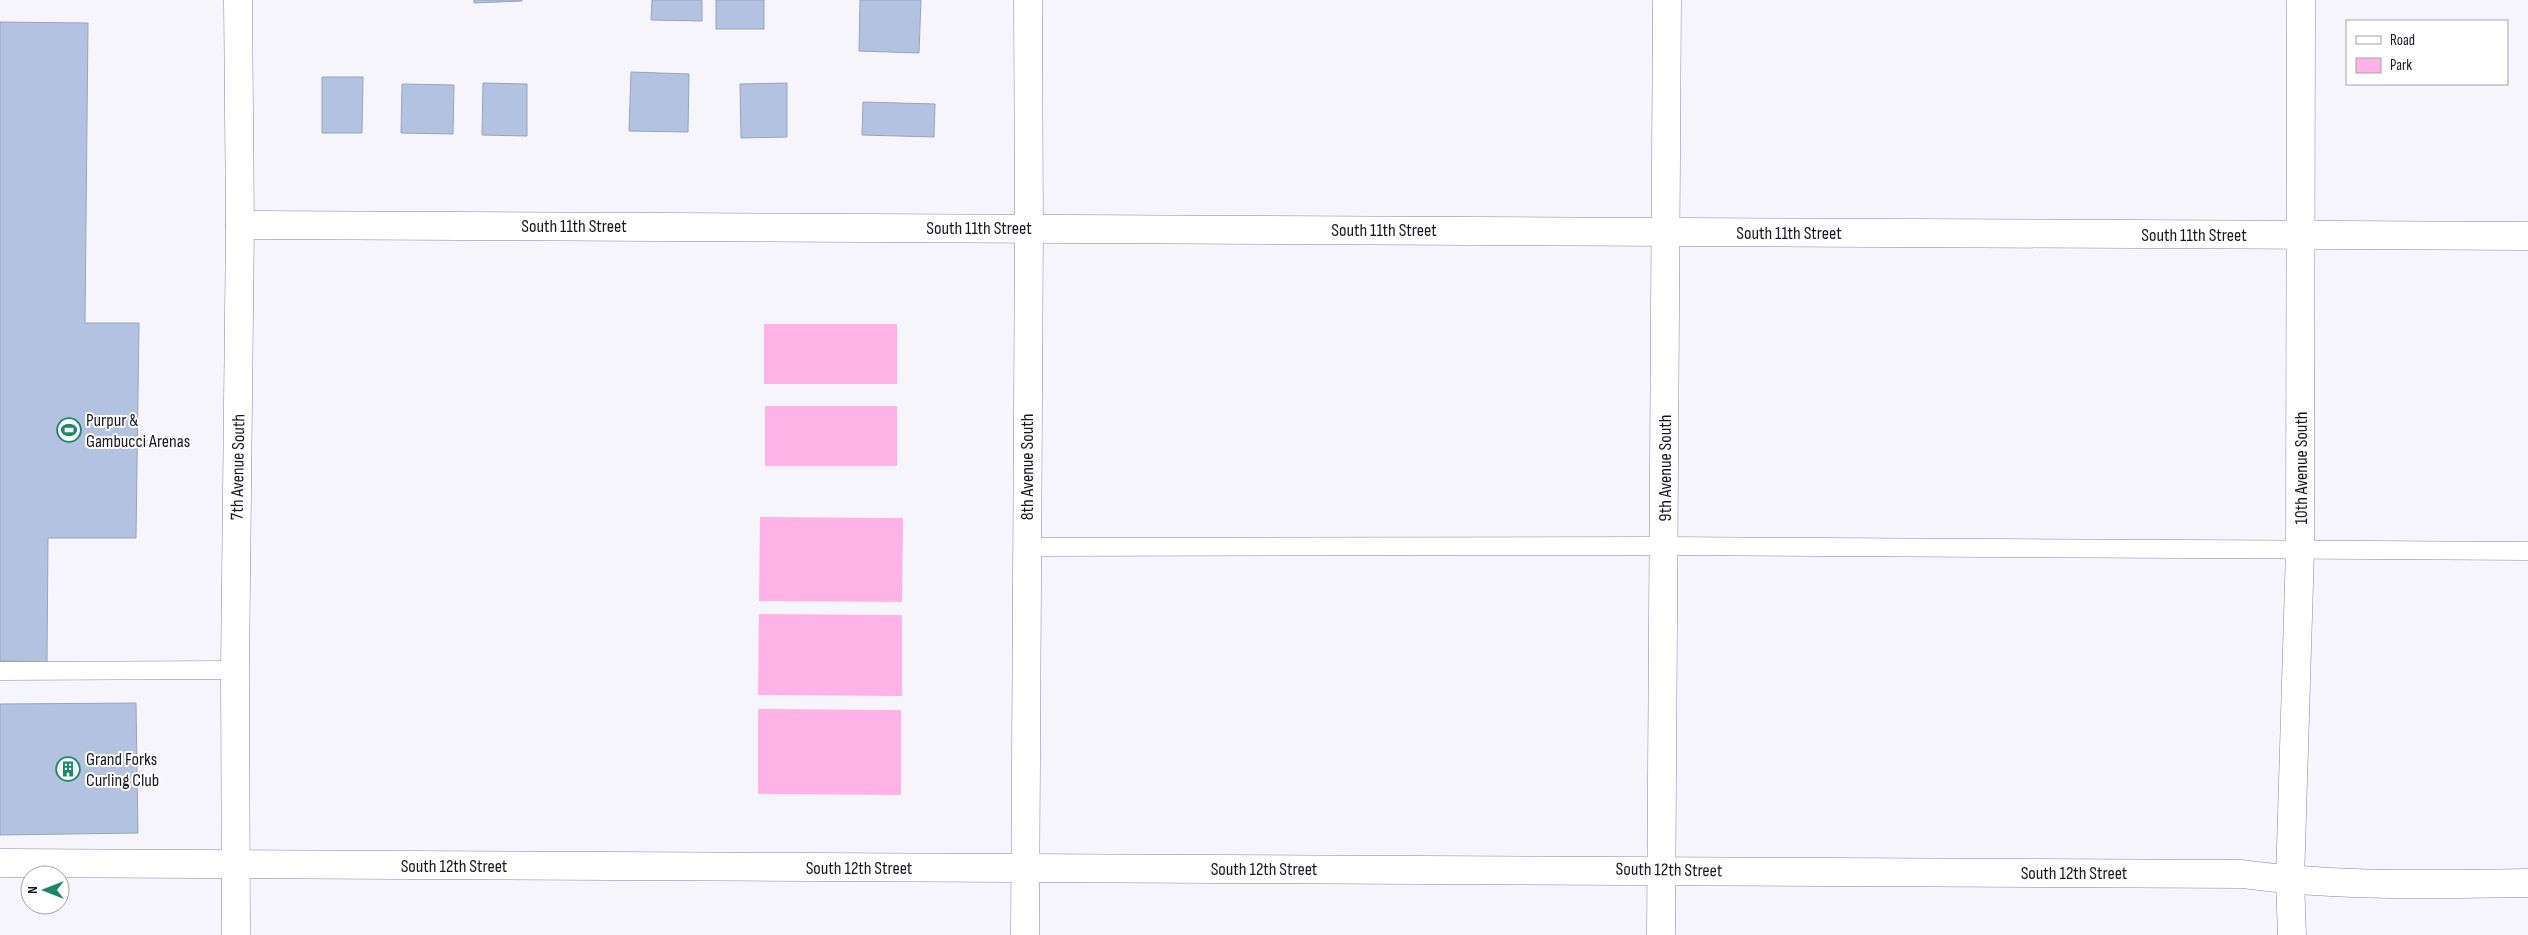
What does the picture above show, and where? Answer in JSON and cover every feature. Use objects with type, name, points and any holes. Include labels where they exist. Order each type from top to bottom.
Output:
[{"type":"street","name":"7th Avenue South","points":[[236,935],[235,670],[240,225],[238,0]]},
{"type":"street","name":"8th Avenue South","points":[[1025,935],[1029,228],[1028,0]]},
{"type":"street","name":"9th Avenue South","points":[[1661,935],[1667,0]]},
{"type":"street","name":"10th Avenue South","points":[[2292,935],[2290,880],[2300,550],[2301,0]]},
{"type":"street","name":"South 11th Street","points":[[240,225],[2528,236]]},
{"type":"street","name":"South 12th Street","points":[[0,863],[1025,869],[1662,869],[2242,874],[2290,880],[2355,884],[2528,883]]},
{"type":"lane","points":[[1027,547],[1664,546],[2528,551]]},
{"type":"lane","points":[[0,671],[235,670]]},
{"type":"green space","points":[[764,324],[897,324],[897,384],[764,384]]},
{"type":"green space","points":[[765,406],[897,406],[897,466],[765,466]]},
{"type":"green space","points":[[760,517],[903,518],[902,602],[759,601]]},
{"type":"green space","points":[[759,614],[902,615],[902,696],[758,695]]},
{"type":"green space","points":[[758,709],[901,710],[901,795],[758,794]]},
{"type":"building","points":[[474,0],[522,0],[522,1],[474,3]]},
{"type":"building","points":[[652,0],[702,0],[702,21],[651,20]]},
{"type":"building","points":[[716,0],[764,0],[764,29],[716,29]]},
{"type":"building","points":[[860,0],[921,0],[919,53],[859,51]]},
{"type":"building","name":"Purpur & Gambucci Arenas","points":[[0,22],[88,23],[85,323],[139,323],[136,538],[48,538],[47,662],[0,661]]},
{"type":"building","points":[[631,72],[689,74],[688,132],[629,131]]},
{"type":"building","points":[[322,77],[363,77],[362,133],[322,133]]},
{"type":"building","points":[[483,83],[527,84],[527,136],[482,135]]},
{"type":"building","points":[[787,83],[787,137],[741,138],[740,84]]},
{"type":"building","points":[[402,84],[454,85],[453,134],[401,133]]},
{"type":"building","points":[[863,102],[935,104],[934,137],[862,135]]},
{"type":"building","name":"Grand Forks Curling Club","points":[[136,703],[138,833],[0,835],[0,704]]},
{"type":"place","name":"Purpur & Gambucci Arenas","points":[[69,430]]},
{"type":"place","name":"Grand Forks Curling Club","points":[[68,769]]}]
